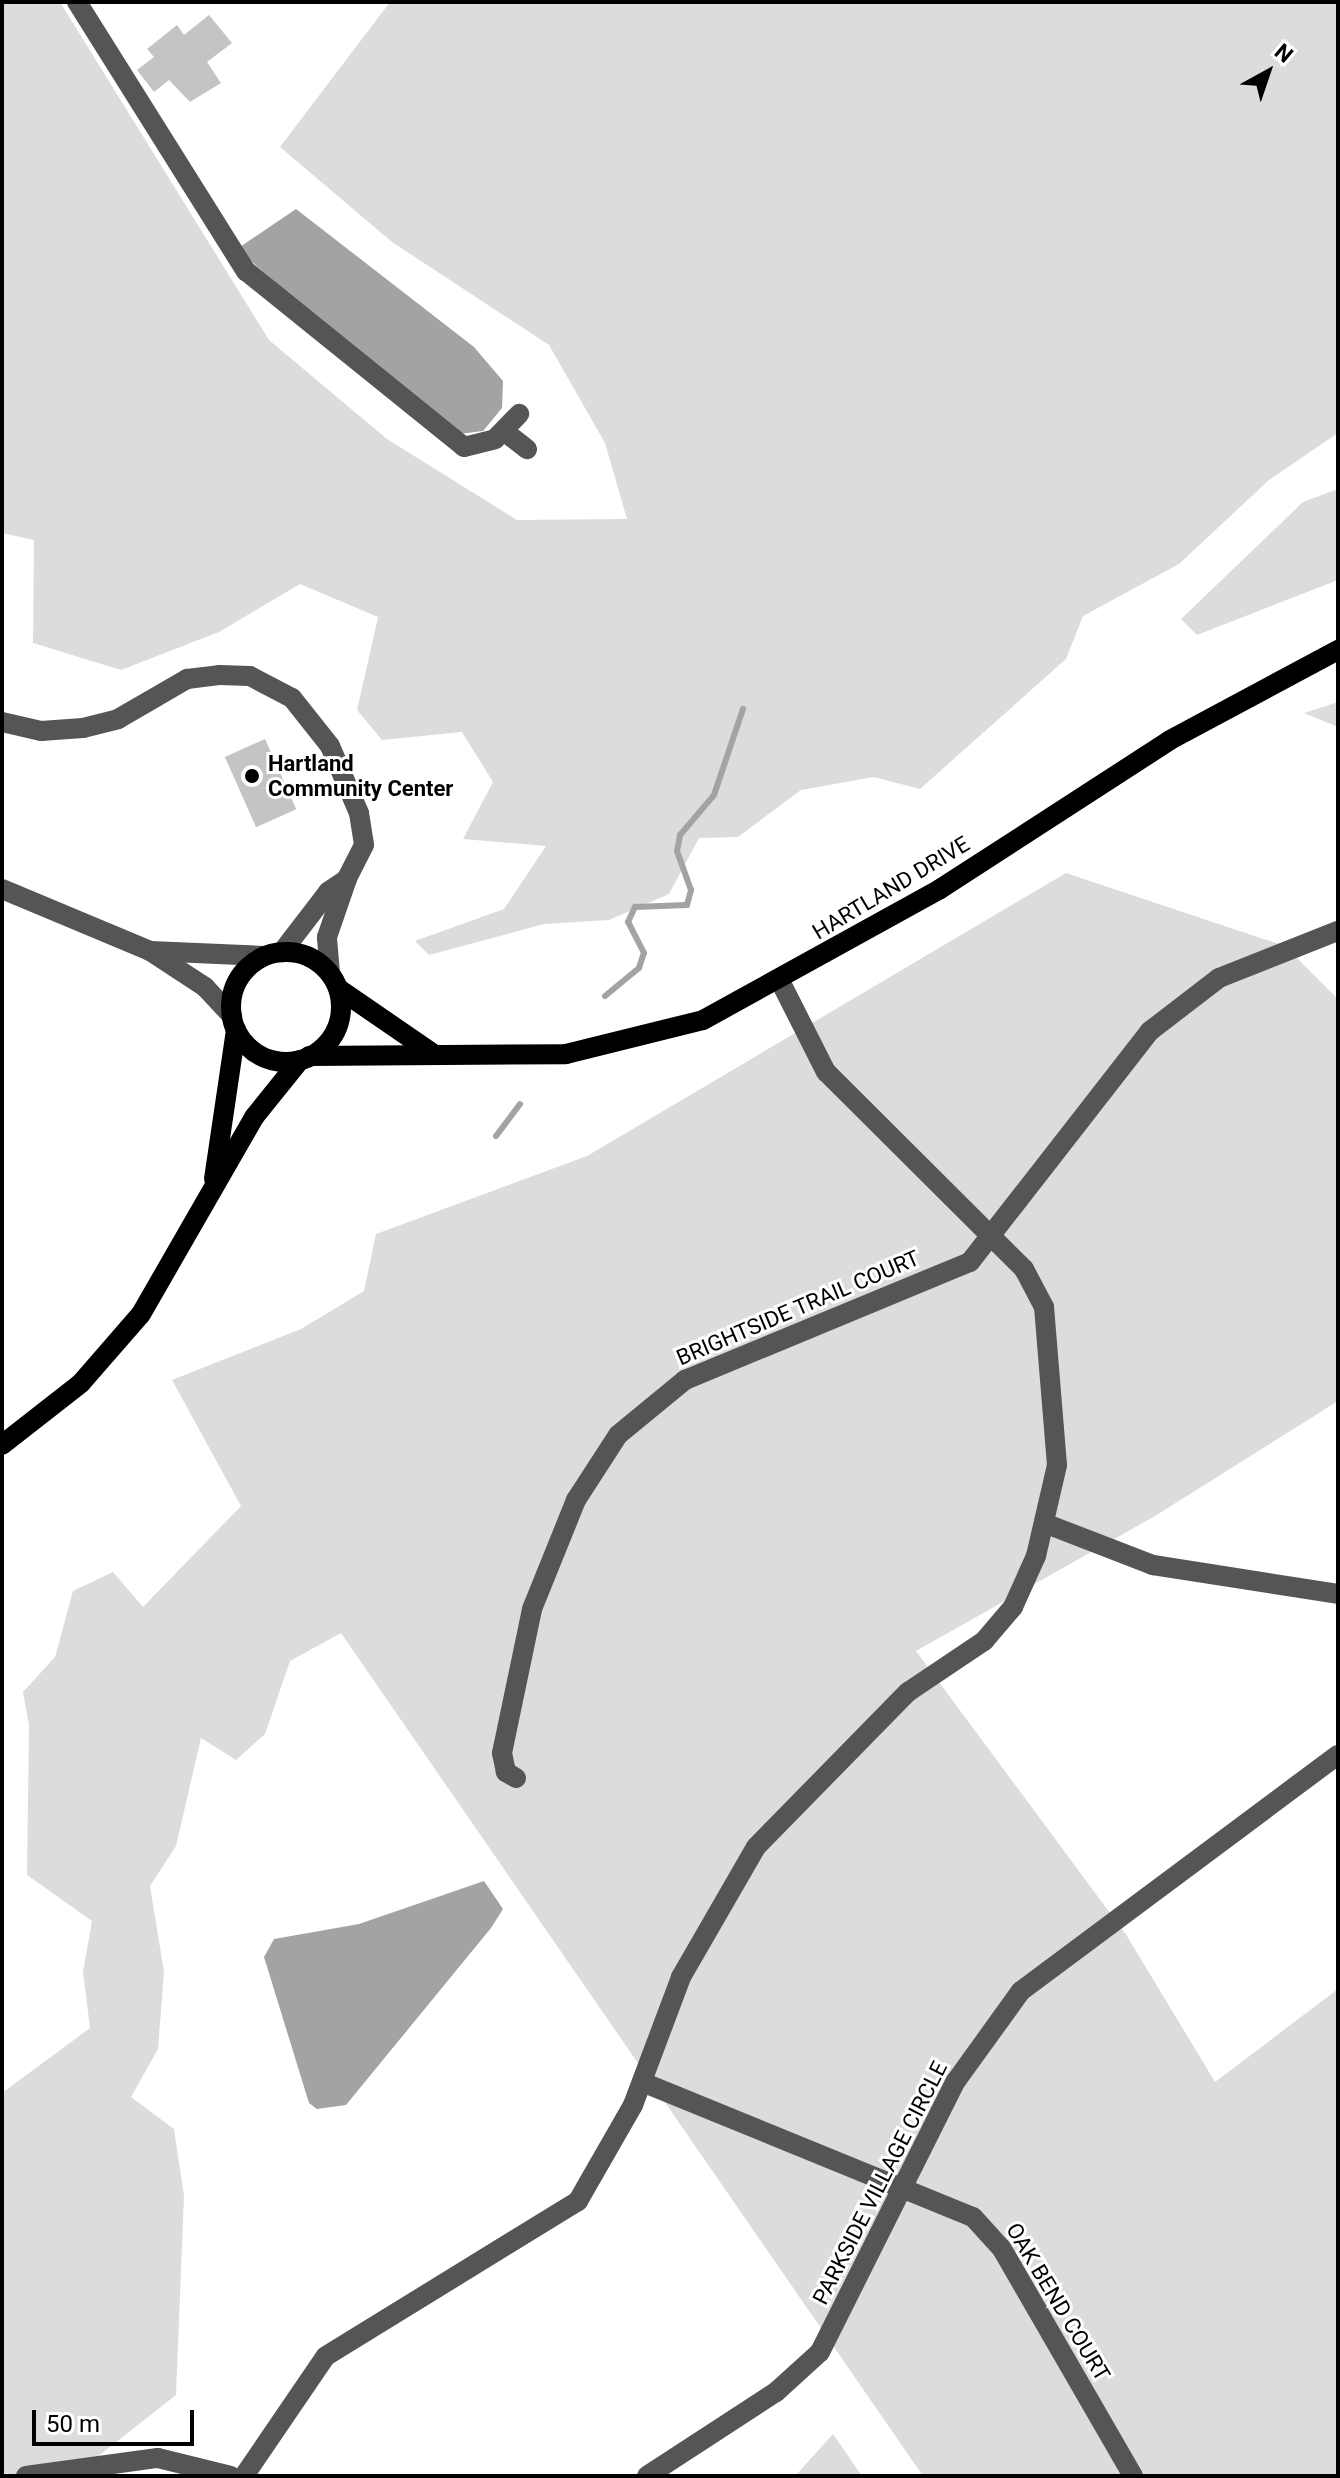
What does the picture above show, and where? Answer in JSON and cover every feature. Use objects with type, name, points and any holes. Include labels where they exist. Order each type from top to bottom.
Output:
[{"type":"main road","name":"HARTLAND DRIVE","points":[[234,1023],[264,1057],[432,1053],[519,1058],[615,1046],[703,1020],[780,981],[940,889],[1170,740],[1338,650]]},
{"type":"main road","name":"HARTLAND DRIVE","points":[[273,954],[317,960],[334,981],[432,1053]]},
{"type":"main road","points":[[214,1183],[237,980],[273,954]]},
{"type":"main road","points":[[2,1445],[81,1383],[141,1314],[214,1183],[305,1058],[339,1025],[334,981]]},
{"type":"street","points":[[77,2],[246,271],[445,436],[482,447],[505,432],[519,414]]},
{"type":"street","points":[[505,432],[527,449]]},
{"type":"street","points":[[2,722],[41,731],[83,728],[118,719],[203,677],[250,676],[271,684],[315,721],[359,813],[364,845],[347,879],[327,937],[334,981]]},
{"type":"street","points":[[273,954],[328,892],[347,879]]},
{"type":"street","name":"HARTLAND DRIVE","points":[[2,889],[150,951],[205,987],[234,1023]]},
{"type":"street","points":[[993,1239],[1150,1031],[1219,978],[1338,931]]},
{"type":"street","name":"HARTLAND DRIVE","points":[[150,951],[273,954]]},
{"type":"street","points":[[244,2476],[304,2380],[335,2348],[578,2201],[642,2082],[681,1977],[756,1847],[908,1692],[984,1641],[1013,1607],[1044,1523],[1057,1442],[1049,1323],[1024,1269],[826,1072],[780,981]]},
{"type":"street","name":"BRIGHTSIDE TRAIL COURT","points":[[516,1778],[506,1772],[502,1753],[532,1609],[571,1510],[618,1435],[685,1380],[970,1262],[993,1239]]},
{"type":"street","points":[[1044,1523],[1153,1565],[1338,1594]]},
{"type":"street","name":"PARKSIDE VILLAGE CIRCLE","points":[[647,2476],[776,2392],[820,2352],[956,2081],[1021,1991],[1338,1755]]},
{"type":"street","name":"OAK BEND COURT","points":[[642,2082],[950,2202],[993,2234],[1133,2476]]},
{"type":"street","points":[[26,2476],[158,2458],[231,2476]]},
{"type":"shaded area","points":[[2,2],[60,2],[269,340],[387,439],[517,520],[627,519],[605,443],[549,345],[392,242],[280,147],[390,2],[1338,2],[1338,433],[1269,480],[1179,564],[1083,616],[1066,659],[920,789],[874,777],[801,790],[738,837],[699,838],[669,894],[609,920],[544,924],[429,955],[415,941],[504,909],[546,846],[463,839],[493,782],[462,732],[382,740],[357,710],[378,617],[300,584],[219,632],[121,670],[33,643],[34,540],[2,533]]},
{"type":"shaded area","points":[[296,209],[474,347],[503,381],[502,408],[483,431],[451,435],[237,249]]},
{"type":"shaded area","points":[[1338,489],[1338,580],[1197,635],[1181,619],[1303,502]]},
{"type":"shaded area","points":[[1338,702],[1338,727],[1304,713]]},
{"type":"shaded area","points":[[1066,873],[1285,946],[1338,999],[1338,1401],[1155,1516],[916,1651],[1127,1936],[1215,2082],[1338,1989],[1338,2476],[923,2476],[341,1633],[290,1661],[265,1734],[236,1760],[201,1738],[176,1846],[150,1886],[164,1972],[158,2049],[131,2097],[174,2129],[184,2196],[176,2395],[73,2476],[2,2476],[2,2093],[90,2028],[83,1972],[92,1921],[27,1875],[29,1725],[23,1692],[55,1657],[73,1591],[113,1572],[143,1607],[241,1506],[172,1380],[301,1329],[364,1291],[376,1234],[587,1156]]},
{"type":"shaded area","points":[[484,1881],[503,1909],[491,1928],[346,2105],[317,2109],[309,2103],[264,1957],[274,1939],[359,1924]]},
{"type":"shaded area","points":[[833,2434],[862,2476],[796,2476],[796,2475]]},
{"type":"building","points":[[209,15],[232,43],[207,62],[221,83],[190,102],[169,80],[154,92],[137,70],[154,57],[147,49],[177,25],[184,35]]},
{"type":"building","name":"Hartland Community Center","points":[[265,739],[296,809],[256,827],[225,757]]},
{"type":"waterway","points":[[605,996],[639,968],[644,953],[628,922],[635,907],[687,905],[691,890],[677,851],[680,835],[714,795],[743,709]]},
{"type":"waterway","points":[[496,1136],[520,1104]]},
{"type":"place","name":"Hartland Community Center","points":[[252,776]]}]
